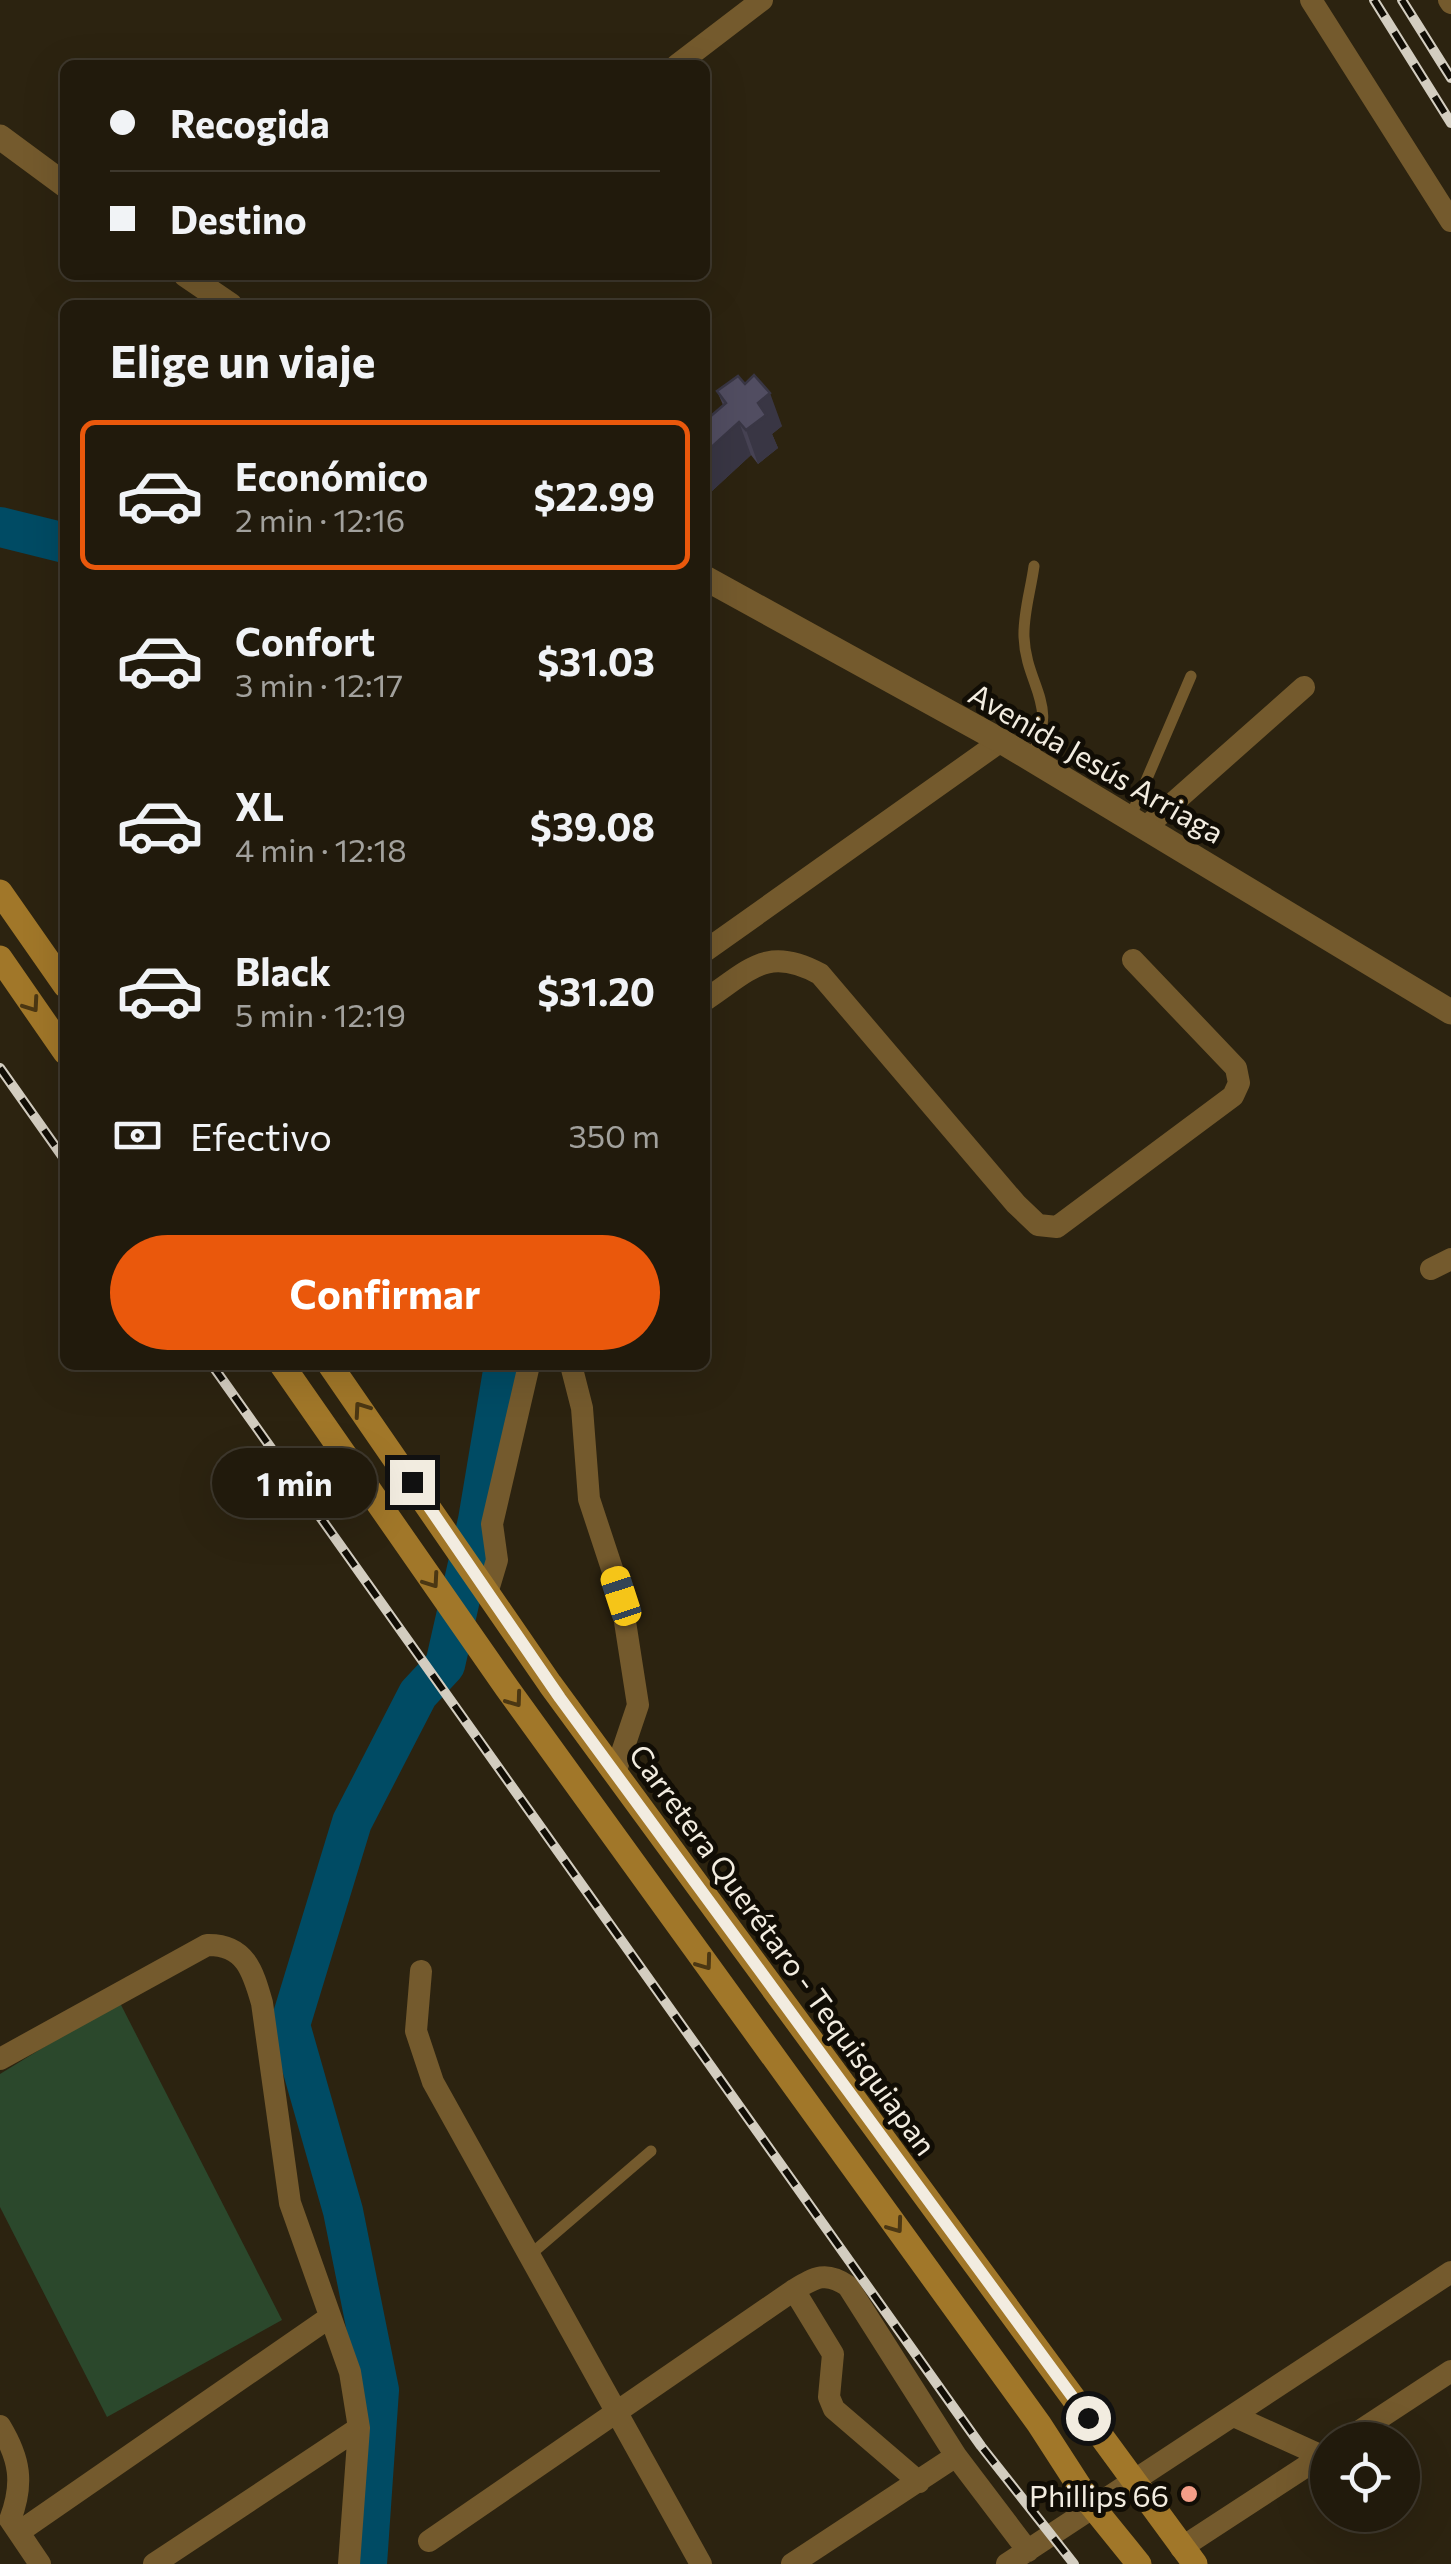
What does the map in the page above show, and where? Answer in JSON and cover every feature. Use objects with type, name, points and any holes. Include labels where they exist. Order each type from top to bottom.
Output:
[{"type":"main road","points":[[0,892],[60,978]]},
{"type":"main road","points":[[0,958],[60,1045]]},
{"type":"main road","points":[[285,1370],[459,1620],[1038,2424],[1092,2506],[1139,2564]]},
{"type":"main road","name":"Carretera Querétaro - Tequisquiapan","points":[[333,1370],[615,1773],[1188,2556]]},
{"type":"street","points":[[683,60],[762,0]]},
{"type":"street","points":[[1311,0],[1451,222]]},
{"type":"street","points":[[0,138],[60,181]]},
{"type":"street","points":[[193,280],[223,300]]},
{"type":"street","name":"Avenida Jesús Arriaga","points":[[710,581],[1001,740],[1451,1012]]},
{"type":"street","points":[[1138,822],[1304,687]]},
{"type":"street","points":[[710,947],[1001,740]]},
{"type":"street","points":[[710,997],[768,959],[794,960],[820,974],[1016,1204],[1038,1225],[1057,1227],[1232,1096],[1239,1083],[1236,1068],[1132,960]]},
{"type":"street","points":[[485,1586],[497,1560],[492,1524],[527,1370]]},
{"type":"street","points":[[572,1370],[582,1408],[589,1499],[621,1596],[638,1705],[615,1773]]},
{"type":"street","points":[[0,2059],[207,1945],[226,1944],[241,1954],[254,1972],[262,2003],[290,2202],[350,2372],[359,2428],[349,2564]]},
{"type":"street","points":[[421,1972],[416,2031],[433,2082],[702,2564]]},
{"type":"street","points":[[1007,2564],[1236,2417],[1451,2272]]},
{"type":"street","points":[[429,2541],[794,2290],[817,2276],[833,2276],[848,2286],[956,2456],[1028,2550]]},
{"type":"street","points":[[794,2290],[833,2354],[829,2397],[834,2409],[919,2482]]},
{"type":"street","points":[[10,2520],[330,2318]]},
{"type":"street","points":[[1373,2422],[1451,2371]]},
{"type":"street","points":[[1236,2417],[1310,2448]]},
{"type":"street","points":[[0,2426],[14,2449],[20,2472],[20,2495],[10,2520]]},
{"type":"street","points":[[154,2564],[359,2428]]},
{"type":"street","points":[[792,2564],[956,2456]]},
{"type":"street","points":[[1188,2556],[1310,2465]]},
{"type":"street","points":[[10,2520],[40,2564]]},
{"type":"lane","points":[[1030,758],[1046,717],[1026,657],[1024,633],[1034,566]]},
{"type":"lane","points":[[1138,822],[1191,676]]},
{"type":"lane","points":[[531,2254],[651,2151]]},
{"type":"green space","points":[[119,2001],[282,2320],[107,2417],[0,2207],[0,2074]]},
{"type":"building","points":[[754,375],[770,393],[758,403],[766,415],[746,430],[739,422],[710,448],[710,417],[726,403],[717,391],[738,376],[745,384]]},
{"type":"waterway","points":[[0,527],[60,542]]},
{"type":"waterway","points":[[367,2564],[379,2390],[343,2211],[290,2025],[352,1822],[418,1694],[445,1665],[478,1520],[503,1370]]},
{"type":"railway","points":[[1374,0],[1451,123]]},
{"type":"railway","points":[[1402,0],[1451,78]]},
{"type":"railway","points":[[0,1068],[60,1153]]},
{"type":"railway","points":[[216,1370],[981,2446],[1074,2564]]},
{"type":"place","name":"Phillips 66","points":[[1189,2494]]},
{"type":"route","points":[[412,1482],[560,1698],[1088,2418]]}]
